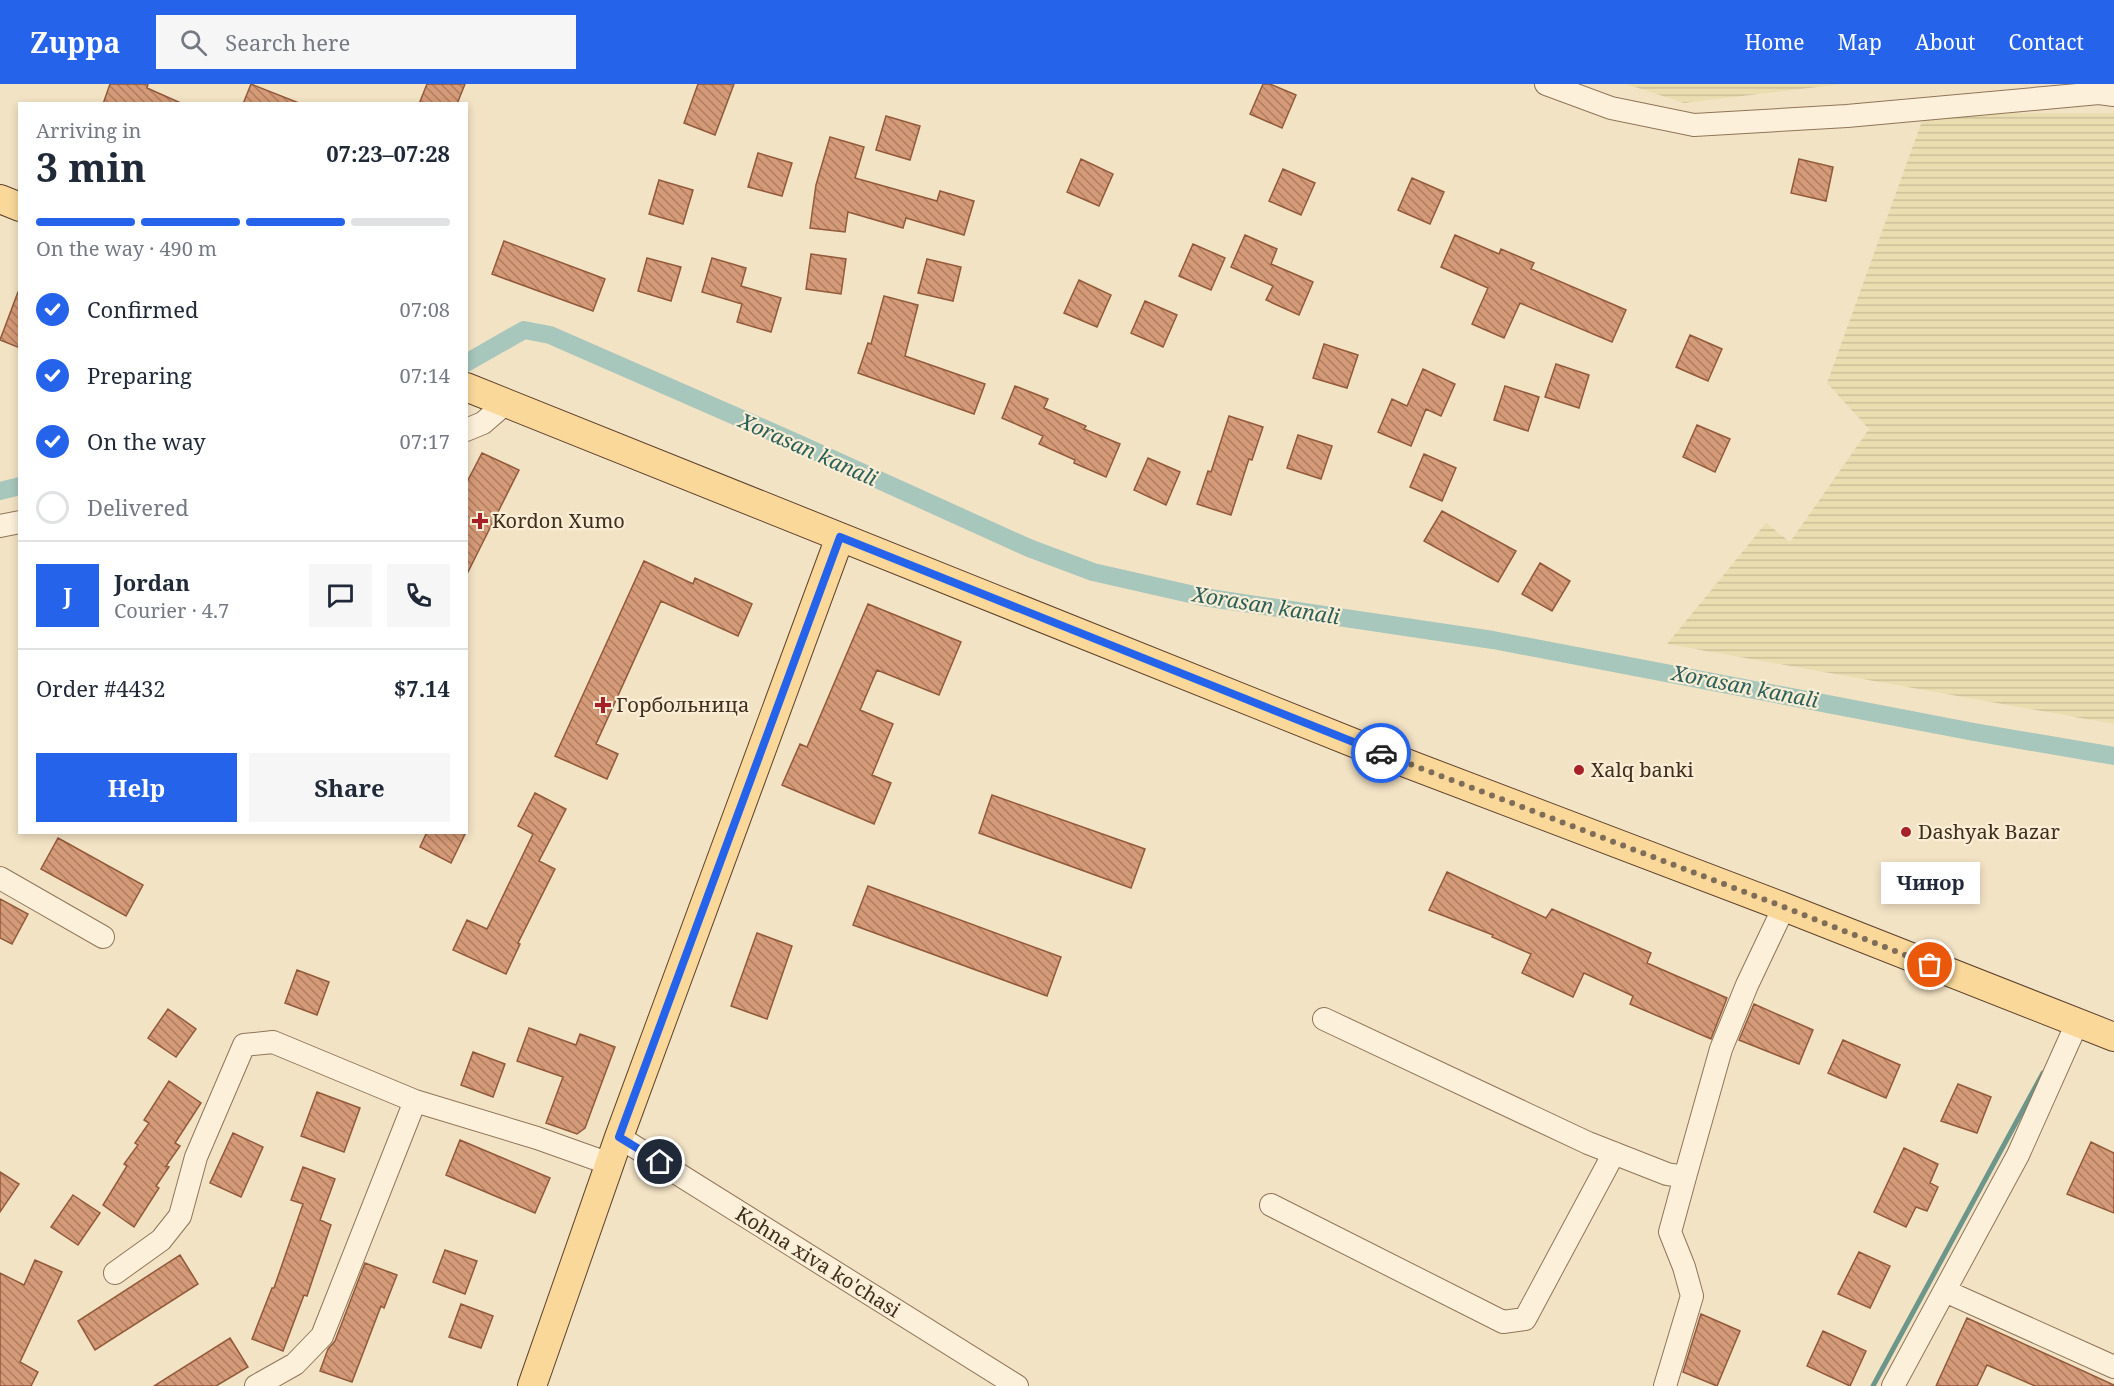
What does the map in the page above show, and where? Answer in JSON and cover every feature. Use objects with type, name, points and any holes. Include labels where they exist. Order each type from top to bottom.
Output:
[{"type":"main road","points":[[0,199],[18,206]]},
{"type":"main road","points":[[471,389],[1369,749],[1784,907],[2114,1037]]},
{"type":"main road","points":[[532,1386],[619,1137],[840,537]]},
{"type":"street","points":[[1546,84],[1611,108],[1694,125],[1848,116],[2099,93],[2114,95]]},
{"type":"street","points":[[468,429],[483,423],[506,403]]},
{"type":"street","points":[[0,526],[18,522]]},
{"type":"street","points":[[0,878],[103,937]]},
{"type":"street","points":[[1665,1386],[1692,1296],[1684,1267],[1670,1232],[1721,1049],[1747,985],[1784,907]]},
{"type":"street","points":[[1324,1019],[1614,1154],[1667,1174],[1685,1177]]},
{"type":"street","points":[[1893,1386],[2018,1155],[2077,1023]]},
{"type":"street","points":[[115,1273],[161,1240],[180,1216],[196,1157],[244,1045],[273,1042],[415,1101],[537,1138],[610,1164]]},
{"type":"street","points":[[256,1386],[295,1364],[322,1336],[415,1101]]},
{"type":"street","name":"Kohna xiva ko'chasi","points":[[619,1137],[1007,1383]]},
{"type":"street","points":[[1271,1205],[1503,1322],[1525,1319],[1614,1154]]},
{"type":"street","points":[[1945,1291],[2114,1367]]},
{"type":"shaded area","points":[[1626,84],[1842,84],[1684,103]]},
{"type":"shaded area","points":[[1965,113],[2114,113],[2114,724],[1667,644],[1766,523],[1790,542],[1869,429],[1827,383],[1922,121]]},
{"type":"building","points":[[110,84],[148,84],[147,88],[178,102],[104,102]]},
{"type":"building","points":[[251,84],[296,102],[244,102]]},
{"type":"building","points":[[427,84],[465,84],[458,102],[420,102]]},
{"type":"building","points":[[698,84],[734,84],[715,135],[684,123]]},
{"type":"building","points":[[1263,84],[1270,84],[1296,95],[1282,128],[1250,114]]},
{"type":"building","points":[[886,116],[920,126],[910,160],[876,150]]},
{"type":"building","points":[[830,137],[864,147],[855,178],[937,201],[940,191],[974,201],[964,235],[906,218],[903,228],[848,212],[845,232],[810,228],[816,185]]},
{"type":"building","points":[[758,153],[792,163],[782,196],[748,187]]},
{"type":"building","points":[[1081,159],[1113,174],[1099,206],[1067,192]]},
{"type":"building","points":[[1799,159],[1833,167],[1826,201],[1791,193]]},
{"type":"building","points":[[1283,169],[1315,183],[1301,215],[1269,201]]},
{"type":"building","points":[[1412,178],[1444,192],[1430,224],[1398,210]]},
{"type":"building","points":[[659,180],[693,190],[683,224],[649,214]]},
{"type":"building","points":[[1245,235],[1277,249],[1271,264],[1313,282],[1299,315],[1266,300],[1273,286],[1231,267]]},
{"type":"building","points":[[1455,235],[1499,254],[1501,249],[1534,263],[1531,269],[1626,310],[1612,342],[1520,303],[1504,338],[1472,324],[1488,288],[1441,267]]},
{"type":"building","points":[[504,241],[605,279],[593,311],[492,274]]},
{"type":"building","points":[[1193,244],[1225,258],[1211,290],[1179,276]]},
{"type":"building","points":[[811,254],[846,259],[841,294],[806,289]]},
{"type":"building","points":[[647,258],[681,267],[671,301],[638,291]]},
{"type":"building","points":[[712,258],[746,268],[741,286],[781,298],[771,332],[737,322],[742,304],[702,292]]},
{"type":"building","points":[[927,259],[961,267],[953,301],[918,293]]},
{"type":"building","points":[[1079,280],[1111,295],[1097,327],[1064,313]]},
{"type":"building","points":[[18,292],[18,347],[0,340]]},
{"type":"building","points":[[884,296],[918,305],[905,356],[985,384],[974,414],[858,373],[868,343],[871,344]]},
{"type":"building","points":[[1145,301],[1177,315],[1163,347],[1131,333]]},
{"type":"building","points":[[1690,335],[1722,349],[1708,381],[1676,367]]},
{"type":"building","points":[[1324,344],[1358,355],[1347,388],[1313,378]]},
{"type":"building","points":[[1556,364],[1589,375],[1579,408],[1545,397]]},
{"type":"building","points":[[1423,369],[1455,384],[1441,416],[1426,409],[1411,446],[1378,432],[1392,399],[1407,406]]},
{"type":"building","points":[[1015,386],[1048,399],[1044,408],[1086,426],[1084,429],[1120,444],[1106,477],[1039,444],[1043,436],[1002,418]]},
{"type":"building","points":[[1505,386],[1539,397],[1528,431],[1494,420]]},
{"type":"building","points":[[1229,416],[1263,427],[1252,460],[1249,459],[1231,515],[1197,504],[1208,471],[1211,472]]},
{"type":"building","points":[[1697,425],[1730,439],[1715,472],[1683,457]]},
{"type":"building","points":[[1298,435],[1332,446],[1321,479],[1287,468]]},
{"type":"building","name":"Kordon Xumo","points":[[482,453],[519,470],[468,572],[468,480]]},
{"type":"building","points":[[1424,454],[1456,468],[1442,501],[1410,487]]},
{"type":"building","points":[[1148,458],[1180,472],[1166,505],[1134,490]]},
{"type":"building","points":[[1442,511],[1516,551],[1498,582],[1424,541]]},
{"type":"building","points":[[644,561],[693,584],[695,578],[752,604],[738,636],[661,601],[596,744],[618,754],[607,779],[555,756]]},
{"type":"building","points":[[1540,563],[1570,581],[1552,611],[1522,594]]},
{"type":"building","points":[[868,604],[961,642],[939,695],[877,670],[860,710],[893,724],[872,775],[891,783],[874,824],[782,785],[800,744],[807,747]]},
{"type":"building","points":[[535,793],[566,809],[539,861],[555,869],[518,943],[520,944],[506,974],[453,950],[467,920],[487,929],[533,834],[518,826]]},
{"type":"building","points":[[992,795],[1145,849],[1131,888],[979,833]]},
{"type":"building","points":[[426,834],[465,834],[451,863],[420,847]]},
{"type":"building","points":[[58,838],[143,885],[126,916],[41,869]]},
{"type":"building","points":[[1447,872],[1546,918],[1552,909],[1651,953],[1647,963],[1727,998],[1711,1039],[1630,1004],[1633,996],[1584,973],[1573,997],[1522,973],[1531,954],[1492,937],[1493,935],[1429,910]]},
{"type":"building","points":[[868,886],[1061,957],[1047,996],[853,925]]},
{"type":"building","points":[[0,899],[28,914],[12,944],[0,938]]},
{"type":"building","points":[[757,933],[792,946],[767,1019],[731,1006]]},
{"type":"building","points":[[297,970],[329,982],[317,1015],[285,1003]]},
{"type":"building","points":[[1754,1004],[1813,1030],[1799,1064],[1739,1040]]},
{"type":"building","points":[[168,1009],[196,1029],[176,1057],[148,1038]]},
{"type":"building","points":[[529,1028],[576,1045],[580,1034],[615,1047],[585,1128],[577,1134],[546,1123],[563,1077],[517,1061]]},
{"type":"building","points":[[1843,1040],[1900,1065],[1886,1098],[1828,1073]]},
{"type":"building","points":[[473,1052],[505,1064],[493,1097],[461,1085]]},
{"type":"building","points":[[169,1081],[201,1103],[175,1143],[180,1146],[156,1186],[159,1188],[134,1227],[103,1205],[127,1166],[124,1164],[138,1145],[135,1143],[149,1123],[144,1120]]},
{"type":"building","points":[[1958,1084],[1991,1097],[1977,1133],[1941,1121]]},
{"type":"building","points":[[317,1092],[360,1108],[344,1152],[301,1136]]},
{"type":"building","points":[[233,1133],[263,1147],[241,1197],[210,1183]]},
{"type":"building","points":[[460,1140],[550,1178],[535,1213],[446,1175]]},
{"type":"building","points":[[2091,1142],[2114,1153],[2114,1213],[2067,1194]]},
{"type":"building","points":[[1904,1148],[1938,1164],[1930,1183],[1938,1187],[1927,1211],[1916,1207],[1906,1227],[1874,1212]]},
{"type":"building","points":[[303,1167],[335,1179],[320,1220],[331,1225],[307,1296],[304,1295],[283,1351],[252,1339],[272,1288],[274,1288],[303,1204],[291,1200]]},
{"type":"building","points":[[0,1172],[19,1184],[0,1212]]},
{"type":"building","points":[[73,1195],[100,1213],[78,1245],[51,1227]]},
{"type":"building","points":[[445,1250],[477,1261],[465,1294],[433,1282]]},
{"type":"building","points":[[1859,1252],[1890,1266],[1870,1308],[1838,1294]]},
{"type":"building","points":[[180,1255],[198,1284],[95,1350],[78,1321]]},
{"type":"building","points":[[35,1260],[62,1272],[20,1362],[38,1372],[31,1386],[0,1386],[0,1273],[24,1285]]},
{"type":"building","points":[[365,1263],[397,1275],[384,1308],[381,1306],[352,1382],[320,1371],[328,1349],[335,1341]]},
{"type":"building","points":[[461,1304],[493,1316],[481,1348],[449,1337]]},
{"type":"building","points":[[1701,1314],[1740,1331],[1717,1386],[1683,1372]]},
{"type":"building","points":[[1967,1318],[2114,1386],[2035,1386],[1987,1365],[1977,1386],[1936,1386]]},
{"type":"building","points":[[1823,1331],[1866,1351],[1850,1386],[1807,1366]]},
{"type":"building","points":[[230,1338],[248,1367],[216,1386],[154,1386]]},
{"type":"waterway","name":"Xorasan kanali","points":[[468,362],[524,330],[550,335],[1029,548],[1093,572],[1203,597],[1493,640],[1974,732],[2114,756]]},
{"type":"waterway","name":"Xorasan kanali","points":[[0,491],[18,486]]},
{"type":"waterway","points":[[1873,1386],[2043,1073]]},
{"type":"way so far","points":[[1381,753],[1930,965]]},
{"type":"place","name":"Kordon Xumo","points":[[480,521]]},
{"type":"place","name":"Горбольница","points":[[603,705]]},
{"type":"place","name":"Xalq banki","points":[[1579,770]]},
{"type":"place","name":"Dashyak Bazar","points":[[1906,832]]},
{"type":"place","name":"Чинор","points":[[1930,965]]},
{"type":"route","points":[[660,1162],[619,1137],[824,586],[840,537],[1381,753]]}]
